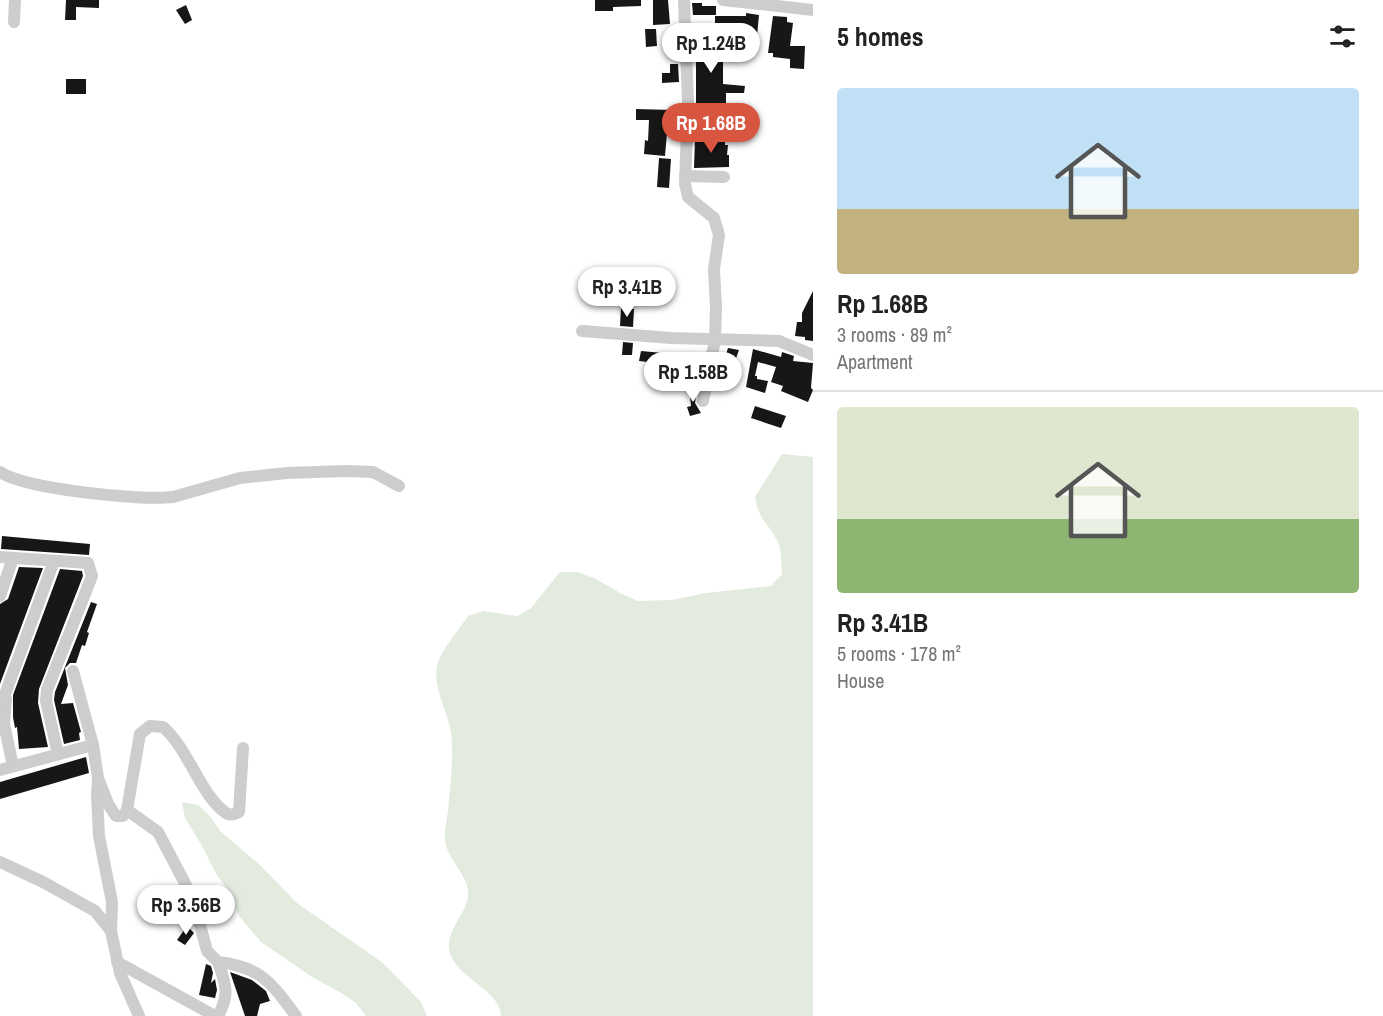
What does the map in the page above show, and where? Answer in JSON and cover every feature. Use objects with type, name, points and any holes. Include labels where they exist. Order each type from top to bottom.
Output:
[{"type":"street","points":[[14,22],[15,0]]},
{"type":"street","points":[[684,0],[688,61],[685,184],[688,197],[714,218],[718,226],[714,269],[715,340],[703,401]]},
{"type":"street","points":[[723,0],[813,10]]},
{"type":"street","points":[[686,176],[724,177]]},
{"type":"street","points":[[582,331],[671,338],[779,341],[813,356]]},
{"type":"street","points":[[0,472],[8,477],[27,482],[74,490],[162,497],[173,497],[240,478],[287,473],[373,472],[399,486]]},
{"type":"street","points":[[0,557],[88,563],[92,576],[47,690],[46,701],[58,754]]},
{"type":"street","points":[[0,596],[13,558]]},
{"type":"street","points":[[0,708],[54,561]]},
{"type":"street","points":[[74,671],[93,745],[98,778],[99,836],[110,891],[111,931],[117,962],[128,994],[139,1016]]},
{"type":"street","points":[[6,689],[4,724],[13,766]]},
{"type":"street","points":[[98,778],[108,804],[116,816],[123,816],[127,810],[141,734],[150,726],[163,727],[173,735],[210,796],[225,812],[231,815],[239,812],[243,748]]},
{"type":"street","points":[[0,770],[93,745]]},
{"type":"street","points":[[117,962],[217,1016],[225,1003],[226,992],[218,962],[207,951],[188,889],[158,832],[127,810]]},
{"type":"street","points":[[0,862],[43,882],[94,911],[111,931]]},
{"type":"street","points":[[218,962],[241,967],[270,982],[297,1016]]},
{"type":"shaded area","points":[[782,454],[813,457],[813,1016],[501,1016],[499,1006],[493,998],[459,968],[452,959],[449,949],[453,929],[466,904],[468,889],[449,854],[445,839],[452,743],[449,724],[438,689],[436,671],[440,657],[468,616],[484,611],[517,616],[531,608],[560,572],[578,572],[638,601],[672,600],[706,593],[771,586],[782,574],[780,548],[761,516],[755,497]]},
{"type":"shaded area","points":[[182,802],[198,805],[210,816],[220,831],[259,864],[297,903],[383,963],[421,1002],[427,1016],[366,1016],[356,1003],[312,977],[261,942],[239,916],[226,888],[185,818]]},
{"type":"building","points":[[66,0],[99,0],[99,8],[76,7],[76,20],[65,20]]},
{"type":"building","points":[[595,0],[641,0],[641,6],[613,7],[613,11],[595,11]]},
{"type":"building","points":[[653,0],[668,0],[670,24],[653,25]]},
{"type":"building","points":[[692,3],[716,6],[716,15],[693,15]]},
{"type":"building","points":[[186,5],[192,20],[185,24],[176,10]]},
{"type":"building","points":[[746,13],[759,15],[757,36],[745,35],[745,31],[715,30],[715,16],[746,16]]},
{"type":"building","points":[[773,16],[787,17],[787,22],[793,23],[790,46],[805,46],[804,69],[790,68],[790,59],[773,57],[773,53],[768,53]]},
{"type":"building","points":[[645,29],[656,29],[657,46],[646,47]]},
{"type":"building","points":[[696,32],[708,32],[708,50],[723,50],[723,84],[745,86],[744,93],[726,93],[726,105],[696,103]]},
{"type":"building","points":[[670,64],[678,64],[679,82],[662,83],[662,73],[670,73]]},
{"type":"building","points":[[66,79],[86,79],[86,94],[66,94]]},
{"type":"building","points":[[636,109],[673,110],[673,122],[668,121],[665,156],[644,154],[645,140],[648,141],[649,120],[636,120]]},
{"type":"building","points":[[695,139],[715,141],[715,139],[725,139],[725,145],[728,145],[729,167],[694,168]]},
{"type":"building","points":[[659,158],[671,159],[669,188],[657,187]]},
{"type":"building","points":[[813,291],[813,341],[795,336],[797,322],[802,322],[802,313]]},
{"type":"building","points":[[621,308],[634,309],[633,327],[620,326]]},
{"type":"building","points":[[623,342],[633,343],[632,355],[622,355]]},
{"type":"building","points":[[728,348],[739,350],[734,364],[724,361]]},
{"type":"building","points":[[753,349],[781,357],[782,352],[794,356],[793,361],[813,363],[811,388],[813,390],[808,402],[781,391],[783,386],[771,382],[776,367],[758,362],[755,376],[757,379],[768,381],[765,393],[746,387]]},
{"type":"building","points":[[641,351],[674,354],[673,365],[639,361]]},
{"type":"building","points":[[693,385],[696,395],[695,403],[701,413],[690,416],[687,407],[691,406],[689,386]]},
{"type":"building","points":[[755,406],[786,416],[781,428],[751,418]]},
{"type":"building","points":[[2,536],[90,544],[89,555],[1,549]]},
{"type":"building","points":[[19,567],[43,568],[0,684],[0,604],[8,599]]},
{"type":"building","points":[[60,569],[82,571],[83,576],[39,689],[38,703],[48,747],[19,749],[17,727],[15,728],[13,717],[13,695]]},
{"type":"building","points":[[91,602],[97,604],[87,632],[89,633],[76,663],[70,663],[65,668],[68,685],[61,704],[73,703],[81,732],[79,733],[80,740],[64,744],[54,700],[55,692]]},
{"type":"building","points":[[86,757],[89,773],[0,799],[0,782]]},
{"type":"building","points":[[187,926],[194,933],[185,945],[177,940]]},
{"type":"building","points":[[206,964],[211,966],[213,973],[211,983],[215,979],[217,990],[215,998],[199,995]]},
{"type":"building","points":[[230,972],[252,980],[266,991],[270,1001],[260,1004],[257,1016],[245,1016]]}]
